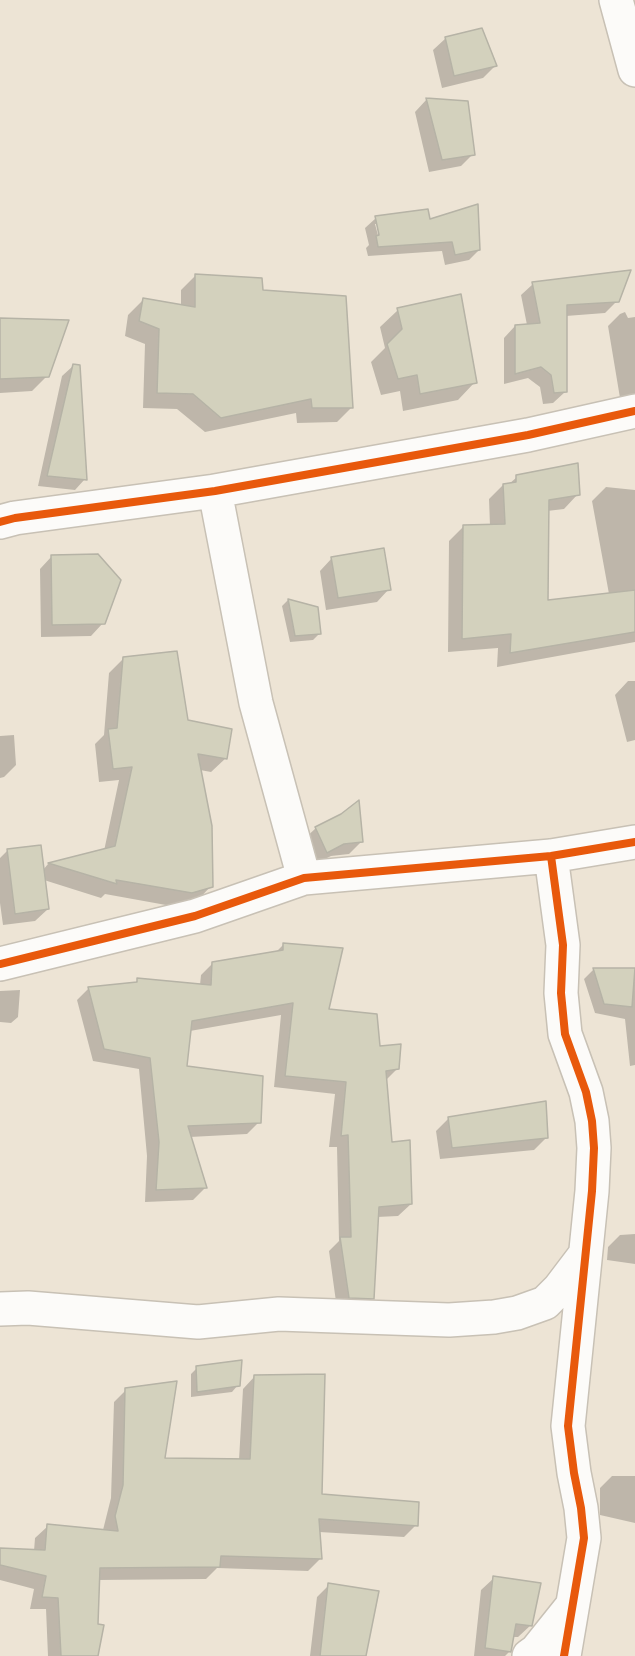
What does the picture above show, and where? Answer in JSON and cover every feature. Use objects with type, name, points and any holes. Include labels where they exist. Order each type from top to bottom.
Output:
[{"type":"street","points":[[616,0],[635,70]]},
{"type":"street","points":[[0,522],[15,518],[215,491],[528,435],[635,411]]},
{"type":"street","points":[[215,491],[256,703],[304,878]]},
{"type":"street","points":[[0,964],[195,916],[304,878],[551,856],[635,842]]},
{"type":"street","points":[[551,856],[563,945],[561,993],[565,1034],[586,1092],[594,1148],[592,1191],[568,1426],[584,1538],[564,1656]]},
{"type":"street","points":[[0,1309],[28,1308],[198,1322],[279,1314],[449,1320],[494,1317],[518,1313],[545,1303],[585,1255]]},
{"type":"street","points":[[529,1656],[536,1651],[573,1604]]},
{"type":"building","points":[[482,28],[497,66],[454,76],[445,37]]},
{"type":"building","points":[[426,98],[468,101],[475,155],[442,160]]},
{"type":"building","points":[[478,204],[480,250],[455,255],[452,242],[378,247],[376,236],[379,235],[375,216],[428,209],[430,219]]},
{"type":"building","points":[[631,270],[619,302],[567,305],[567,392],[554,393],[551,375],[541,367],[515,374],[515,325],[540,323],[532,282]]},
{"type":"building","points":[[195,274],[262,278],[263,290],[346,296],[353,408],[312,408],[311,399],[221,418],[193,394],[157,393],[159,329],[139,321],[143,298],[195,307]]},
{"type":"building","points":[[461,294],[477,383],[420,394],[417,375],[398,379],[387,344],[402,329],[397,308]]},
{"type":"building","points":[[0,318],[69,320],[49,377],[0,379]]},
{"type":"building","points":[[73,364],[80,365],[87,480],[47,476]]},
{"type":"building","points":[[578,463],[580,495],[549,500],[548,600],[635,590],[635,632],[510,653],[511,634],[462,639],[463,525],[505,524],[503,484],[516,482],[516,475]]},
{"type":"building","points":[[384,548],[391,590],[338,598],[331,557]]},
{"type":"building","points":[[98,554],[121,580],[105,624],[52,625],[51,555]]},
{"type":"building","points":[[288,599],[318,607],[321,634],[295,636]]},
{"type":"building","points":[[177,651],[188,720],[232,729],[227,759],[198,754],[212,826],[213,887],[192,893],[116,880],[117,884],[48,863],[115,846],[132,767],[113,769],[108,729],[117,728],[123,657]]},
{"type":"building","points":[[359,800],[363,842],[344,844],[327,853],[315,827],[341,814]]},
{"type":"building","points":[[41,845],[49,909],[15,914],[7,849]]},
{"type":"building","points":[[283,943],[343,948],[329,1009],[377,1014],[380,1046],[401,1044],[399,1069],[386,1071],[392,1142],[410,1140],[412,1204],[379,1207],[374,1299],[349,1298],[340,1237],[351,1237],[348,1135],[341,1136],[346,1082],[285,1076],[293,1003],[192,1021],[187,1066],[263,1076],[261,1123],[188,1126],[207,1188],[156,1190],[159,1142],[150,1058],[104,1049],[88,987],[137,982],[137,978],[211,985],[212,962],[283,950]]},
{"type":"building","points":[[593,968],[635,968],[632,1007],[604,1004]]},
{"type":"building","points":[[546,1101],[548,1138],[452,1148],[448,1117]]},
{"type":"building","points":[[242,1360],[240,1386],[197,1392],[196,1366]]},
{"type":"building","points":[[325,1374],[322,1494],[419,1502],[418,1526],[319,1519],[322,1559],[221,1556],[220,1567],[100,1568],[98,1624],[104,1625],[98,1656],[61,1656],[58,1598],[42,1597],[46,1576],[0,1565],[0,1548],[45,1550],[47,1524],[118,1531],[115,1516],[123,1485],[125,1388],[177,1381],[165,1458],[250,1459],[254,1375]]},
{"type":"building","points":[[493,1576],[541,1583],[532,1626],[516,1624],[511,1652],[485,1648]]},
{"type":"building","points":[[328,1583],[379,1591],[366,1656],[320,1656]]},
{"type":"cycle path","points":[[0,522],[15,518],[215,491],[528,435],[635,411]]},
{"type":"cycle path","points":[[0,964],[195,916],[304,878],[551,856],[635,842]]},
{"type":"cycle path","points":[[551,856],[563,945],[561,993],[565,1034],[586,1092],[592,1121],[594,1148],[592,1191],[568,1426],[584,1538],[564,1656]]}]
